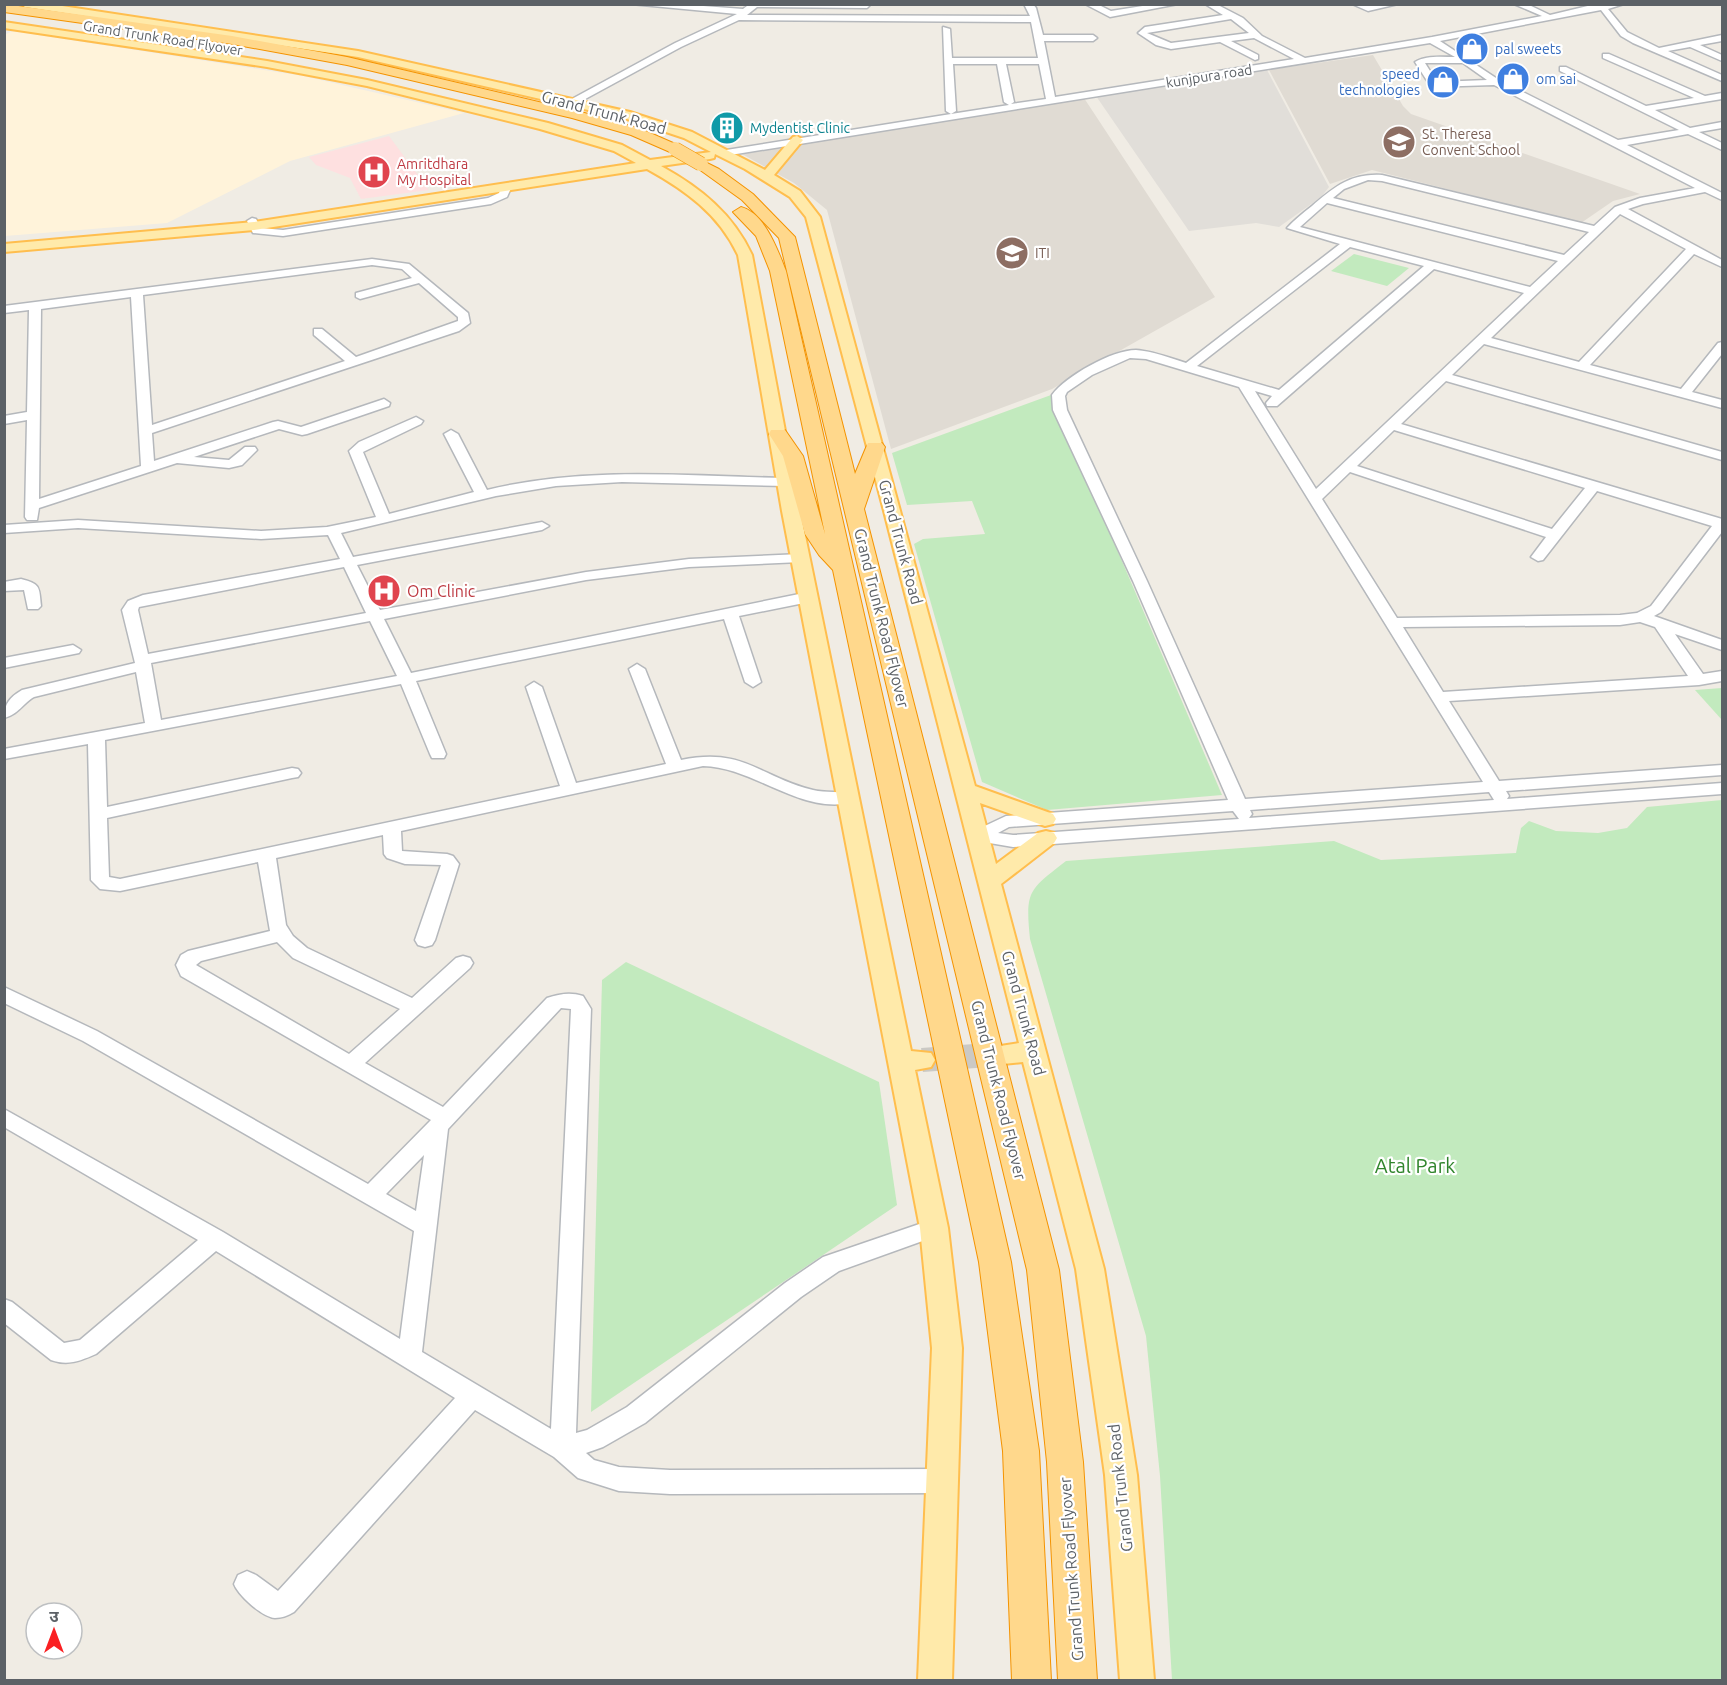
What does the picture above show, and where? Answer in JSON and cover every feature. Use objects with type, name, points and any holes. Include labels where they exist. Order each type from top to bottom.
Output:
[{"type":"highway","name":"Grand Trunk Road","points":[[4,8],[236,38]]},
{"type":"highway","name":"Grand Trunk Road Flyover","points":[[4,16],[226,46],[476,97],[624,137],[657,157]]},
{"type":"highway","points":[[4,16],[60,33]]},
{"type":"highway","name":"Grand Trunk Road Flyover","points":[[236,38],[576,115],[636,132],[657,157]]},
{"type":"highway","points":[[657,157],[691,172],[725,196],[763,234],[778,271],[995,1262],[1021,1451],[1032,1680]]},
{"type":"highway","name":"Grand Trunk Road Flyover","points":[[691,172],[735,185],[768,214],[787,237],[1043,1270],[1065,1462],[1078,1680]]},
{"type":"highway","points":[[778,434],[794,456],[815,534],[843,568]]},
{"type":"highway","points":[[855,510],[875,447]]},
{"type":"main road","name":"Grand Trunk Road","points":[[25,4],[236,38],[358,54],[630,116],[688,135],[721,151],[795,194],[813,217],[990,881],[1090,1269],[1121,1475],[1137,1680]]},
{"type":"main road","name":"Grand Trunk Road","points":[[4,25],[267,64],[367,83],[544,126],[657,157],[691,172],[738,240],[746,255],[786,482],[848,798],[911,1060],[934,1228],[947,1348],[935,1680]]},
{"type":"main road","points":[[766,176],[795,139]]},
{"type":"main road","points":[[4,243],[253,224],[657,157],[721,151]]},
{"type":"main road","points":[[4,248],[253,224],[612,171],[657,157]]},
{"type":"main road","points":[[612,171],[691,172]]},
{"type":"main road","points":[[966,790],[1046,829],[990,881]]},
{"type":"main road","points":[[1004,1054],[1034,1052]]},
{"type":"street","points":[[634,4],[867,19],[1035,19]]},
{"type":"street","points":[[1028,4],[1032,8],[1035,19],[1050,98]]},
{"type":"street","points":[[1089,4],[1107,14],[1174,4]]},
{"type":"street","points":[[1209,4],[1246,24],[1255,35],[1303,59]]},
{"type":"street","points":[[1356,4],[1368,8],[1394,4]]},
{"type":"street","points":[[1518,4],[1545,15]]},
{"type":"street","name":"kunjpura road","points":[[1429,39],[1545,15],[1620,4]]},
{"type":"street","points":[[573,102],[755,5],[867,5],[867,19]]},
{"type":"street","points":[[1600,6],[1624,34],[1722,78]]},
{"type":"street","name":"kunjpura road","points":[[721,151],[1429,39],[1600,6]]},
{"type":"street","points":[[941,9],[942,19]]},
{"type":"street","points":[[1231,16],[1145,30],[1142,33],[1159,43],[1171,46],[1255,35]]},
{"type":"street","points":[[1190,22],[1201,28]]},
{"type":"street","points":[[946,29],[951,111]]},
{"type":"street","points":[[1211,34],[1255,57]]},
{"type":"street","points":[[1039,38],[1093,38]]},
{"type":"street","points":[[1658,51],[1722,38]]},
{"type":"street","points":[[1429,39],[1469,62],[1496,82],[1721,197]]},
{"type":"street","points":[[1691,44],[1722,58]]},
{"type":"street","points":[[1606,56],[1704,99]]},
{"type":"street","points":[[1469,62],[1422,60],[1420,62],[1433,84],[1438,86],[1496,82]]},
{"type":"street","points":[[949,61],[1044,61]]},
{"type":"street","points":[[1001,61],[1009,102]]},
{"type":"street","points":[[1563,69],[1722,147]]},
{"type":"street","points":[[1425,72],[1486,74]]},
{"type":"street","points":[[1645,109],[1722,96]]},
{"type":"street","name":"kunjpura road","points":[[922,118],[951,111],[1050,98]]},
{"type":"street","points":[[1614,144],[1722,125]]},
{"type":"street","points":[[1532,291],[1292,228],[1323,200],[1354,180],[1367,177],[1382,178],[1596,230]]},
{"type":"street","points":[[1664,197],[1663,192],[1684,178]]},
{"type":"street","points":[[1315,498],[1619,209],[1640,201],[1705,189]]},
{"type":"street","points":[[1664,197],[1672,199],[1721,197]]},
{"type":"street","points":[[1323,200],[1565,259]]},
{"type":"street","points":[[1619,209],[1722,264]]},
{"type":"street","points":[[1188,367],[1347,244]]},
{"type":"street","points":[[1582,366],[1693,248]]},
{"type":"street","points":[[4,310],[372,262],[405,266],[465,316],[464,322],[455,328],[146,431]]},
{"type":"street","points":[[1261,411],[1432,265]]},
{"type":"street","points":[[360,296],[422,279]]},
{"type":"street","points":[[137,293],[148,468]]},
{"type":"street","points":[[32,525],[35,307]]},
{"type":"street","points":[[318,332],[354,362]]},
{"type":"street","points":[[1481,339],[1722,404]]},
{"type":"street","points":[[1684,394],[1722,346]]},
{"type":"street","points":[[1248,824],[1058,404],[1058,395],[1063,388],[1124,356],[1148,355],[1281,395]]},
{"type":"street","points":[[1443,376],[1722,456]]},
{"type":"street","points":[[1244,384],[1506,805]]},
{"type":"street","points":[[32,506],[278,425],[303,430],[384,403]]},
{"type":"street","points":[[4,420],[33,415]]},
{"type":"street","points":[[384,519],[356,451],[416,421]]},
{"type":"street","points":[[1391,425],[1722,524],[1656,609],[1641,617],[1609,620],[1391,623]]},
{"type":"street","points":[[451,434],[483,496]]},
{"type":"street","points":[[175,459],[229,464],[237,462],[250,450]]},
{"type":"street","points":[[1347,468],[1556,535]]},
{"type":"street","points":[[4,529],[32,525],[133,525],[258,535],[333,531],[559,481],[605,479],[786,482]]},
{"type":"street","points":[[1538,557],[1594,486]]},
{"type":"street","points":[[154,726],[129,610],[133,604],[143,600],[349,564],[542,526]]},
{"type":"street","points":[[333,531],[406,678],[438,754]]},
{"type":"street","points":[[4,712],[15,707],[22,695],[142,663],[375,617],[633,569],[801,558]]},
{"type":"street","points":[[4,587],[21,584],[31,587],[33,606]]},
{"type":"street","points":[[4,754],[406,678],[808,597]]},
{"type":"street","points":[[730,612],[753,682]]},
{"type":"street","points":[[1641,617],[1722,645]]},
{"type":"street","points":[[1660,623],[1699,680]]},
{"type":"street","points":[[4,663],[73,650]]},
{"type":"street","points":[[637,669],[675,766]]},
{"type":"street","points":[[1439,697],[1699,680],[1722,676]]},
{"type":"street","points":[[534,687],[569,788]]},
{"type":"street","points":[[96,736],[100,814],[100,880],[107,885],[120,885],[569,788],[720,759],[811,795],[848,798]]},
{"type":"street","points":[[978,836],[1013,841],[1046,829],[1239,805],[1722,770]]},
{"type":"street","points":[[100,814],[292,774]]},
{"type":"street","points":[[1046,829],[1248,824],[1722,789]]},
{"type":"street","points":[[392,826],[393,854],[403,857],[447,860],[450,864],[425,940]]},
{"type":"street","points":[[266,853],[280,935],[300,953],[414,1007]]},
{"type":"street","points":[[280,935],[195,956],[188,960],[186,965],[188,971],[351,1064],[442,1123]]},
{"type":"street","points":[[351,1064],[463,963]]},
{"type":"street","points":[[4,994],[90,1036],[426,1227]]},
{"type":"street","points":[[371,1195],[554,1003],[565,1000],[576,1001],[581,1009],[563,1449]]},
{"type":"street","points":[[6,1122],[215,1239],[563,1449],[587,1470],[619,1479],[670,1482],[943,1481]]},
{"type":"street","points":[[409,1358],[442,1123]]},
{"type":"street","points":[[563,1449],[594,1439],[636,1415],[793,1290],[831,1264],[934,1228]]},
{"type":"street","points":[[4,1309],[59,1353],[73,1353],[88,1347],[215,1239]]},
{"type":"street","points":[[247,1584],[274,1605],[285,1603],[472,1396]]},
{"type":"shaded area","points":[[13,31],[303,76],[464,113],[290,161],[167,223],[5,236],[4,35]]},
{"type":"shaded area","name":"St. Theresa Convent School","points":[[1373,55],[1403,106],[1411,114],[1640,194],[1613,201],[1581,223],[1372,170],[1330,184],[1269,70]]},
{"type":"shaded area","points":[[1267,70],[1329,187],[1321,197],[1279,227],[1256,223],[1189,231],[1096,96]]},
{"type":"shaded area","name":"ITI","points":[[1084,98],[1215,297],[1052,389],[891,449],[827,210],[794,183],[742,154]]},
{"type":"shaded area","name":"Amritdhara My Hospital","points":[[389,136],[429,190],[361,199],[350,178],[316,165],[309,157]]},
{"type":"green space","points":[[1354,254],[1409,268],[1387,286],[1331,271]]},
{"type":"green space","points":[[1051,395],[1222,795],[1047,810],[982,782],[914,544],[923,539],[985,534],[972,501],[907,505],[892,453]]},
{"type":"green space","points":[[1722,688],[1722,720],[1695,690]]},
{"type":"green space","name":"Atal Park","points":[[1722,800],[1722,1680],[1172,1680],[1160,1476],[1146,1336],[1030,939],[1028,910],[1032,892],[1066,861],[1334,841],[1381,860],[1516,853],[1521,828],[1529,821],[1556,831],[1598,833],[1627,828],[1647,807]]},
{"type":"green space","points":[[626,962],[879,1082],[897,1205],[591,1412],[602,980]]},
{"type":"tunnel","points":[[922,1060],[1003,1054]]},
{"type":"place","name":"pal sweets","points":[[1472,49]]},
{"type":"place","name":"om sai","points":[[1513,79]]},
{"type":"place","name":"speed technologies","points":[[1443,82]]},
{"type":"place","name":"Mydentist Clinic","points":[[727,128]]},
{"type":"place","name":"St. Theresa Convent School","points":[[1399,142]]},
{"type":"place","name":"Amritdhara My Hospital","points":[[374,172]]},
{"type":"place","name":"ITI","points":[[1012,253]]},
{"type":"place","name":"Om Clinic","points":[[384,591]]}]
